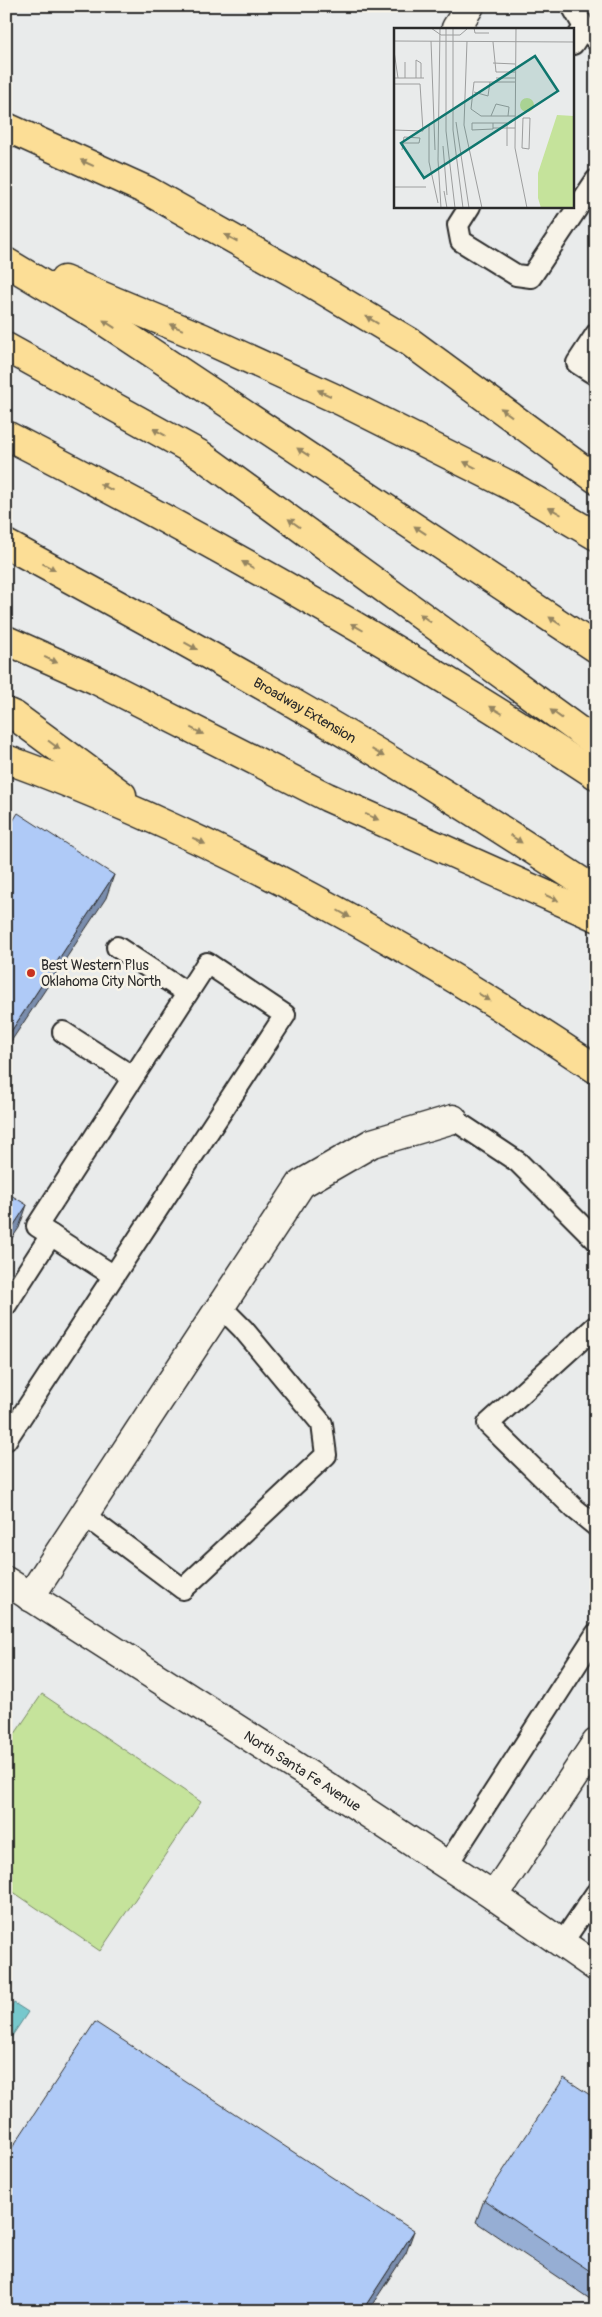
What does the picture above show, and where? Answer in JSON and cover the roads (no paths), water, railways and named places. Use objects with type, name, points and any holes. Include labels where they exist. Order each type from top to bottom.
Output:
[{"type":"highway","points":[[6,127],[148,191],[301,277],[410,342],[596,479]]},
{"type":"highway","points":[[6,258],[203,338],[341,401],[513,487],[596,536]]},
{"type":"highway","points":[[6,262],[98,317],[596,648]]},
{"type":"highway","points":[[6,347],[201,455],[596,743]]},
{"type":"highway","points":[[6,436],[118,493],[383,642],[518,724],[596,775]]},
{"type":"highway","name":"Broadway Extension","points":[[6,544],[345,734],[439,790],[596,890]]},
{"type":"highway","points":[[6,640],[96,680],[327,797],[596,917]]},
{"type":"highway","points":[[6,712],[155,820]]},
{"type":"highway","points":[[6,759],[155,820],[318,899],[419,956],[530,1025],[596,1069]]},
{"type":"street","points":[[456,28],[470,6]]},
{"type":"street","points":[[30,1597],[301,1184],[372,1142],[453,1119]]},
{"type":"street","name":"North Santa Fe Avenue","points":[[6,1581],[447,1865],[596,1967]]},
{"type":"street","points":[[494,1896],[596,1744]]},
{"type":"lane","points":[[572,6],[590,34],[574,43]]},
{"type":"lane","points":[[469,208],[458,225],[461,242],[516,275],[531,277],[596,180]]},
{"type":"lane","points":[[596,334],[576,363],[596,375]]},
{"type":"lane","points":[[117,947],[188,993]]},
{"type":"lane","points":[[6,1440],[114,1276],[285,1015],[207,963],[37,1226],[114,1276]]},
{"type":"lane","points":[[64,1032],[133,1077]]},
{"type":"lane","points":[[453,1119],[518,1162],[596,1240]]},
{"type":"lane","points":[[6,1305],[51,1236]]},
{"type":"lane","points":[[84,1515],[183,1589],[326,1455],[322,1424],[243,1329],[221,1307]]},
{"type":"lane","points":[[596,1326],[488,1424],[575,1509],[596,1526]]},
{"type":"lane","points":[[447,1865],[596,1634]]},
{"type":"lane","points":[[562,1943],[596,1893]]},
{"type":"water","points":[[14,2003],[28,2012],[6,2045],[6,2010],[9,2011]]},
{"type":"place","name":"Best Western Plus Oklahoma City North","points":[[31,973]]}]
